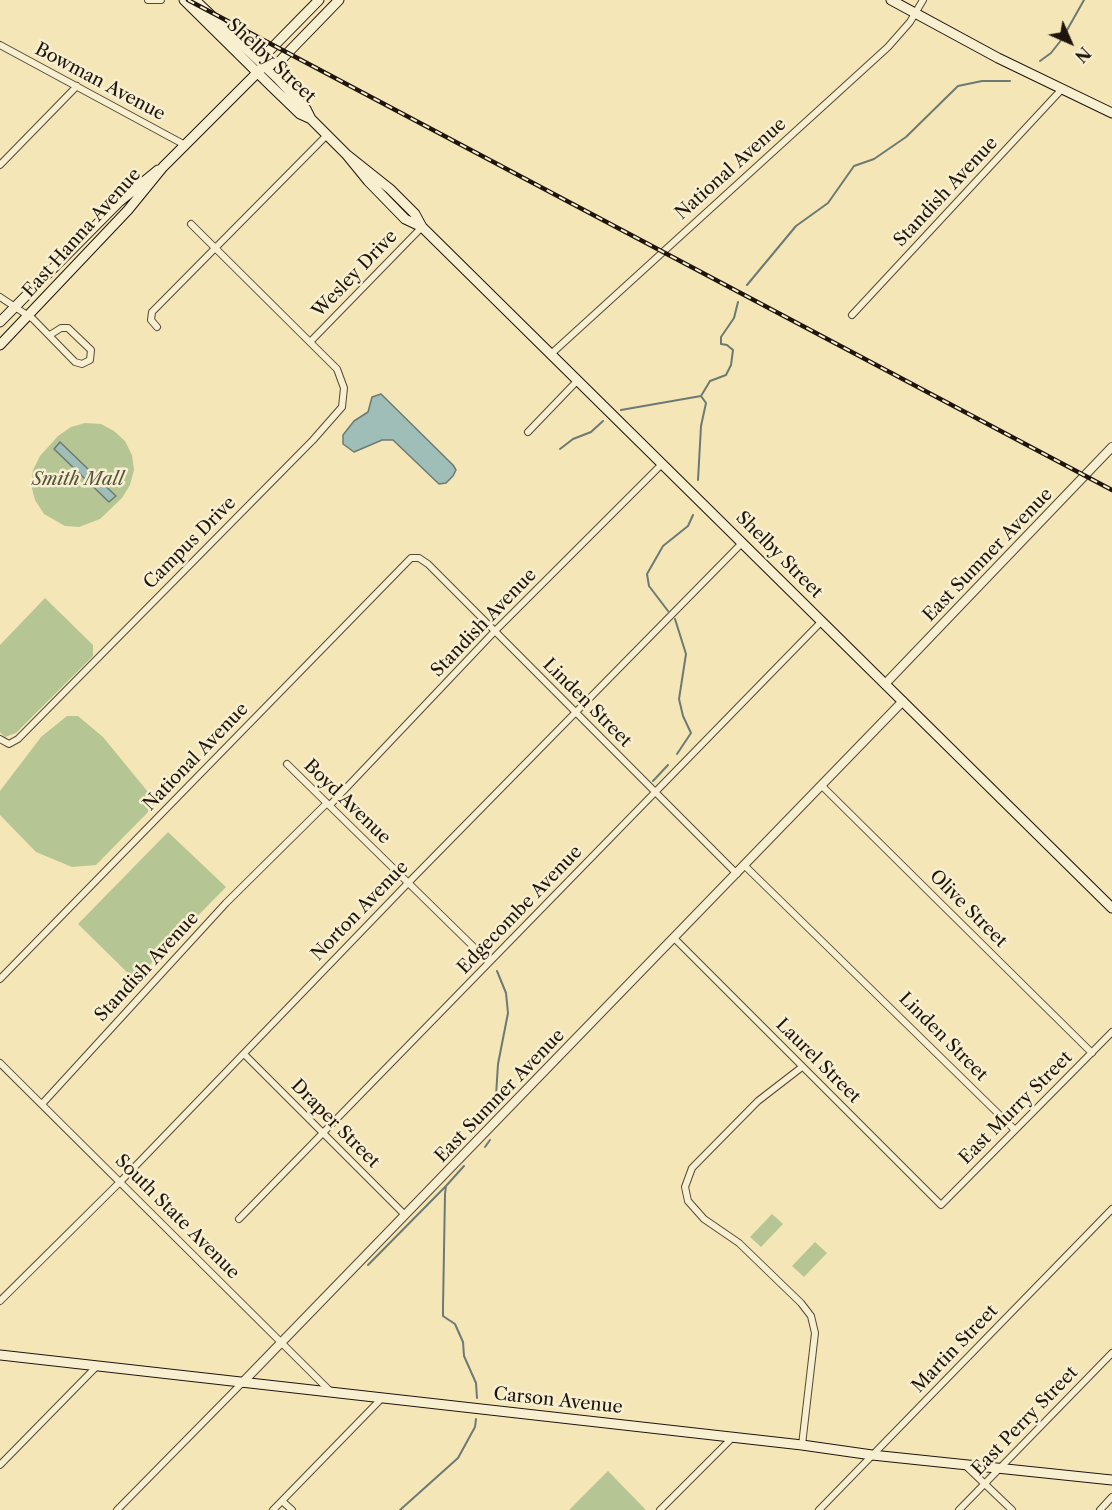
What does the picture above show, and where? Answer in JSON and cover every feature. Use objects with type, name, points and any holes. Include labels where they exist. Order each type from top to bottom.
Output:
[{"type":"main road","name":"Shelby Street","points":[[184,0],[306,109],[311,119],[346,154],[390,189],[415,214],[422,227],[1112,908]]},
{"type":"main road","name":"Shelby Street","points":[[195,0],[261,69]]},
{"type":"main road","name":"East Hanna Avenue","points":[[0,345],[22,311],[126,196],[163,167],[261,69],[265,55],[319,0]]},
{"type":"main road","name":"East Hanna Avenue","points":[[261,69],[276,65],[339,0]]},
{"type":"main road","points":[[891,0],[1062,90],[1112,113]]},
{"type":"main road","name":"East Hanna Avenue","points":[[0,322],[22,311],[140,197],[163,167]]},
{"type":"main road","name":"Carson Avenue","points":[[0,1354],[733,1437],[872,1455],[1112,1480]]},
{"type":"street","points":[[148,0],[161,0]]},
{"type":"street","name":"National Avenue","points":[[551,354],[890,45],[916,13],[923,0]]},
{"type":"street","name":"Bowman Avenue","points":[[0,45],[185,145]]},
{"type":"street","points":[[0,165],[77,86]]},
{"type":"street","name":"Standish Avenue","points":[[852,315],[1062,90]]},
{"type":"street","points":[[157,327],[151,320],[152,312],[327,135]]},
{"type":"street","points":[[191,224],[310,342]]},
{"type":"street","name":"Wesley Drive","points":[[310,342],[422,227]]},
{"type":"street","points":[[0,297],[22,311],[77,363],[82,364],[90,360],[91,351],[70,329],[63,327],[50,335]]},
{"type":"street","name":"Campus Drive","points":[[0,739],[9,744],[18,739],[337,414],[344,398],[342,378],[337,369],[310,342]]},
{"type":"street","points":[[528,432],[578,381]]},
{"type":"street","name":"East Sumner Avenue","points":[[885,684],[1112,447]]},
{"type":"street","name":"Standish Avenue","points":[[42,1104],[226,903],[328,804],[494,632],[662,464]]},
{"type":"street","name":"Norton Avenue","points":[[0,1301],[121,1181],[408,883],[742,543]]},
{"type":"street","name":"National Avenue","points":[[0,979],[403,563],[415,557]]},
{"type":"street","name":"Linden Street","points":[[415,557],[428,564],[737,873]]},
{"type":"street","name":"Edgecombe Avenue","points":[[239,1219],[822,621]]},
{"type":"street","name":"East Sumner Avenue","points":[[117,1510],[675,939],[903,701]]},
{"type":"street","name":"Boyd Avenue","points":[[287,764],[489,962]]},
{"type":"street","name":"Olive Street","points":[[822,786],[1092,1053]]},
{"type":"street","name":"Linden Street","points":[[745,866],[1015,1130]]},
{"type":"street","name":"Laurel Street","points":[[675,939],[941,1205]]},
{"type":"street","name":"East Murry Street","points":[[941,1205],[1112,1032]]},
{"type":"street","name":"Draper Street","points":[[244,1054],[405,1215]]},
{"type":"street","name":"South State Avenue","points":[[0,1063],[332,1392]]},
{"type":"street","points":[[802,1067],[758,1101],[692,1168],[686,1178],[686,1196],[692,1207],[712,1226],[739,1243],[801,1302],[811,1316],[815,1333],[802,1445]]},
{"type":"street","name":"Martin Street","points":[[819,1510],[1112,1209]]},
{"type":"street","name":"East Perry Street","points":[[959,1510],[1112,1353]]},
{"type":"street","points":[[0,1466],[97,1366]]},
{"type":"street","points":[[273,1510],[382,1398]]},
{"type":"street","points":[[660,1510],[733,1437]]},
{"type":"street","points":[[965,1465],[1012,1510]]},
{"type":"street","points":[[1100,1510],[1112,1497]]},
{"type":"street","points":[[282,1501],[292,1510]]},
{"type":"green space","name":"Smith Mall","points":[[85,423],[101,424],[114,431],[125,441],[132,455],[134,470],[130,485],[122,498],[100,519],[79,527],[65,526],[44,514],[35,500],[31,485],[33,470],[40,456],[58,436],[71,427]]},
{"type":"green space","points":[[45,598],[93,645],[93,656],[16,733],[5,737],[0,732],[0,645]]},
{"type":"green space","points":[[67,716],[78,716],[103,737],[157,803],[96,865],[72,867],[36,852],[0,815],[0,791],[41,737]]},
{"type":"green space","points":[[168,832],[226,887],[135,980],[78,924]]},
{"type":"green space","points":[[772,1214],[783,1224],[761,1247],[750,1237]]},
{"type":"green space","points":[[815,1242],[827,1253],[804,1277],[792,1266]]},
{"type":"green space","points":[[608,1471],[646,1510],[569,1510]]},
{"type":"water","points":[[381,394],[453,465],[456,470],[446,483],[439,484],[393,440],[382,440],[354,452],[343,444],[343,435],[354,421],[368,412],[372,397]]},
{"type":"water","points":[[60,442],[116,496],[109,502],[54,449]]},
{"type":"waterway","points":[[1040,61],[1051,53],[1062,39],[1084,0]]},
{"type":"waterway","points":[[747,285],[796,226],[828,203],[854,166],[874,159],[906,137],[958,86],[982,81],[1010,81]]},
{"type":"waterway","points":[[701,396],[710,381],[726,375],[731,365],[733,350],[721,344],[721,337],[734,318],[738,302]]},
{"type":"waterway","points":[[621,410],[701,396]]},
{"type":"waterway","points":[[698,480],[701,426],[706,403],[701,396]]},
{"type":"waterway","points":[[560,449],[573,439],[591,432],[603,421]]},
{"type":"waterway","points":[[668,611],[649,586],[647,574],[663,546],[688,526],[693,515]]},
{"type":"waterway","points":[[675,619],[686,654],[679,699],[683,716],[691,733],[677,754]]},
{"type":"waterway","points":[[653,781],[668,765]]},
{"type":"waterway","points":[[495,1111],[498,1064],[508,1013],[506,993],[497,971]]},
{"type":"waterway","points":[[485,1147],[490,1140]]},
{"type":"waterway","points":[[464,1166],[446,1186],[443,1316],[455,1324],[463,1342],[464,1356],[476,1383],[477,1398]]},
{"type":"waterway","points":[[368,1265],[446,1186]]},
{"type":"waterway","points":[[400,1510],[458,1458],[475,1427],[476,1419]]},
{"type":"railway","points":[[188,0],[1112,490]]}]
